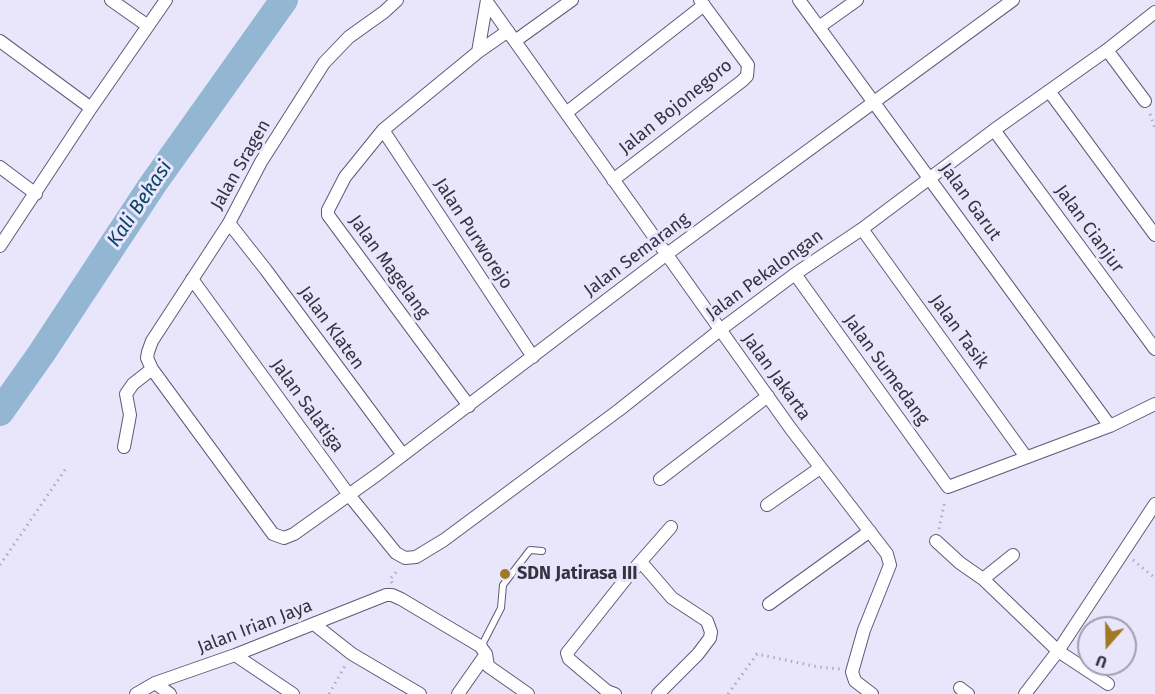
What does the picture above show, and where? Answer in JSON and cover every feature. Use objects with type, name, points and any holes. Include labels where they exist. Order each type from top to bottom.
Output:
[{"type":"street","points":[[111,0],[148,26]]},
{"type":"street","points":[[0,246],[166,0]]},
{"type":"street","name":"Jalan Sragen","points":[[152,369],[147,358],[152,341],[229,223],[261,162],[324,63],[349,37],[397,0]]},
{"type":"street","points":[[511,36],[572,0]]},
{"type":"street","name":"Jalan Garut","points":[[799,0],[1110,426]]},
{"type":"street","points":[[819,27],[857,0]]},
{"type":"street","name":"Jalan Semarang","points":[[152,369],[273,534],[284,538],[294,534],[469,406],[667,254],[1013,0]]},
{"type":"street","points":[[478,52],[487,1]]},
{"type":"street","name":"Jalan Jakarta","points":[[487,1],[720,330],[820,468],[887,554],[890,565],[854,660]]},
{"type":"street","points":[[566,113],[702,2]]},
{"type":"street","name":"Jalan Bojonegoro","points":[[613,180],[747,76],[748,65],[702,2]]},
{"type":"street","name":"Jalan Pekalongan","points":[[410,558],[416,557],[444,540],[619,411],[720,330],[795,274],[862,229],[994,130],[1107,50],[1155,12]]},
{"type":"street","name":"Jalan Magelang","points":[[469,406],[328,215],[330,204],[345,177],[383,130],[478,52],[511,36]]},
{"type":"street","points":[[0,41],[91,108]]},
{"type":"street","points":[[1107,50],[1145,101]]},
{"type":"street","points":[[1049,91],[1155,235]]},
{"type":"street","name":"Jalan Purworejo","points":[[383,130],[533,357]]},
{"type":"street","name":"Jalan Cianjur","points":[[994,130],[1155,349]]},
{"type":"street","points":[[0,167],[36,194]]},
{"type":"street","name":"Jalan Klaten","points":[[229,223],[403,455]]},
{"type":"street","name":"Jalan Tasik","points":[[862,229],[1026,457]]},
{"type":"street","name":"Jalan Sumedang","points":[[795,274],[948,487]]},
{"type":"street","name":"Jalan Salatiga","points":[[192,279],[349,495],[396,553],[410,558]]},
{"type":"street","points":[[124,447],[130,415],[126,394],[133,384],[152,369]]},
{"type":"street","points":[[660,479],[768,396]]},
{"type":"street","points":[[948,487],[1110,426],[1155,404]]},
{"type":"street","points":[[767,505],[820,468]]},
{"type":"street","points":[[1025,694],[1058,651],[1155,504]]},
{"type":"street","points":[[615,694],[608,691],[569,659],[567,653],[671,526]]},
{"type":"street","points":[[769,604],[870,531]]},
{"type":"street","points":[[936,541],[954,558],[983,579],[1058,651],[1108,684]]},
{"type":"street","points":[[983,579],[1014,555]]},
{"type":"street","points":[[641,562],[672,598],[707,621],[711,632],[710,638],[698,654],[658,694]]},
{"type":"street","points":[[389,595],[480,646],[486,654],[488,666],[528,694]]},
{"type":"street","name":"Jalan Irian Jaya","points":[[136,694],[155,683],[235,655],[389,595]]},
{"type":"street","points":[[314,624],[352,654],[420,694]]},
{"type":"street","points":[[458,694],[486,654]]},
{"type":"street","points":[[235,655],[293,694]]},
{"type":"street","points":[[854,660],[852,672],[855,681],[872,694]]},
{"type":"street","points":[[155,683],[170,694]]},
{"type":"lane","points":[[486,654],[483,643],[501,608],[503,585],[530,550],[542,551]]},
{"type":"path","points":[[0,565],[67,467]]},
{"type":"path","points":[[936,541],[948,487]]},
{"type":"path","points":[[1123,552],[1155,578]]},
{"type":"path","points":[[389,595],[396,588],[390,579],[410,558]]},
{"type":"path","points":[[329,694],[352,654]]},
{"type":"path","points":[[728,694],[757,654],[839,670],[854,660]]},
{"type":"waterway","name":"Kali Bekasi","points":[[0,412],[153,184],[284,0]]},
{"type":"place","name":"SDN Jatirasa III","points":[[505,574]]}]
